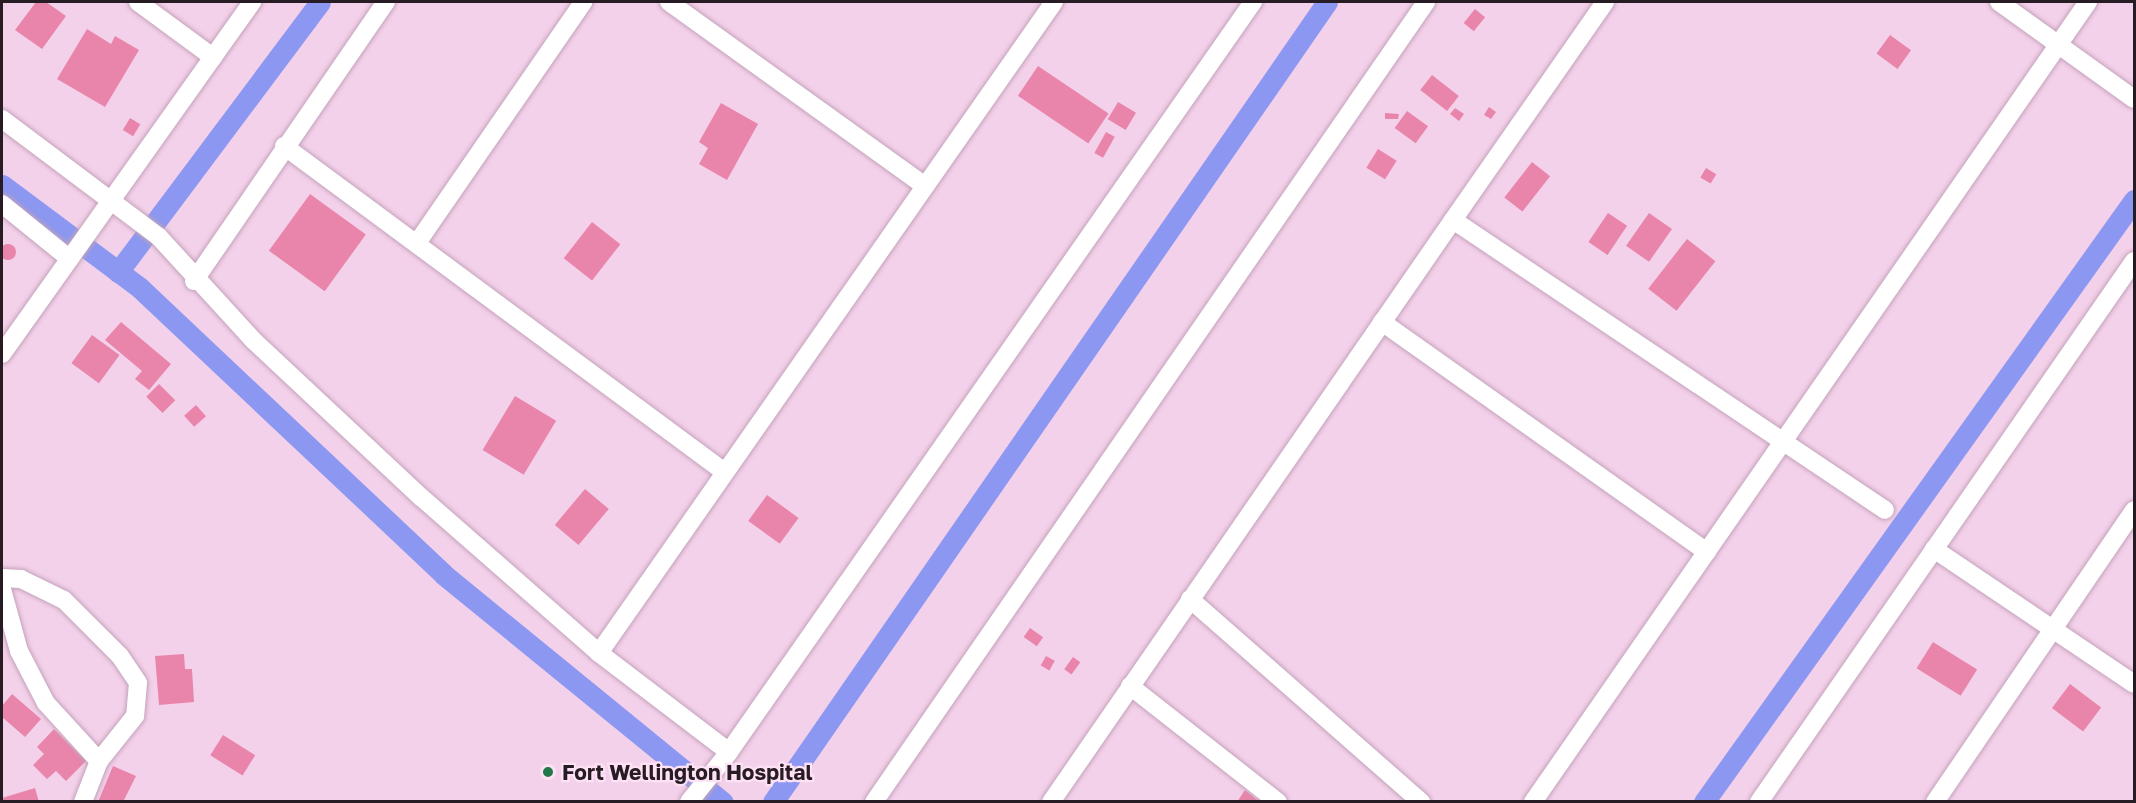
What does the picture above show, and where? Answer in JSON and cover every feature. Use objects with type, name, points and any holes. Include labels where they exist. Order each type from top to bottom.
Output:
[{"type":"street","points":[[138,2],[213,57]]},
{"type":"street","points":[[2,354],[252,2]]},
{"type":"street","points":[[194,281],[284,146],[386,2]]},
{"type":"street","points":[[417,243],[583,2]]},
{"type":"street","points":[[669,2],[925,186]]},
{"type":"street","points":[[598,653],[723,471],[1054,2]]},
{"type":"street","points":[[689,801],[729,752],[1253,2]]},
{"type":"street","points":[[875,801],[1426,2]]},
{"type":"street","points":[[1051,801],[1605,2]]},
{"type":"street","points":[[1999,2],[2134,99]]},
{"type":"street","points":[[1533,801],[2088,2]]},
{"type":"street","points":[[2,119],[159,237],[194,281],[422,498],[598,653],[729,752]]},
{"type":"street","points":[[284,146],[723,471]]},
{"type":"street","points":[[2,204],[70,259]]},
{"type":"street","points":[[1453,220],[1784,440],[1885,510]]},
{"type":"street","points":[[1759,801],[2134,261]]},
{"type":"street","points":[[1382,322],[1707,552]]},
{"type":"street","points":[[1935,801],[2134,510]]},
{"type":"street","points":[[1934,549],[2134,684]]},
{"type":"street","points":[[2,578],[21,579],[64,600],[120,656],[138,683],[135,716],[99,761],[83,801]]},
{"type":"street","points":[[2,589],[19,651],[46,703],[99,761]]},
{"type":"street","points":[[1190,599],[1421,801]]},
{"type":"street","points":[[1130,686],[1278,801]]},
{"type":"building","points":[[36,2],[46,2],[66,16],[42,49],[15,30]]},
{"type":"building","points":[[1475,9],[1485,17],[1474,31],[1464,23]]},
{"type":"building","points":[[87,29],[111,44],[115,36],[139,50],[105,107],[57,79]]},
{"type":"building","points":[[1890,35],[1911,50],[1898,69],[1876,54]]},
{"type":"building","points":[[1038,66],[1108,114],[1088,143],[1018,96]]},
{"type":"building","points":[[1432,75],[1459,96],[1447,111],[1420,90]]},
{"type":"building","points":[[1118,102],[1136,113],[1126,130],[1108,119]]},
{"type":"building","points":[[721,103],[758,124],[727,180],[699,164],[708,148],[699,142]]},
{"type":"building","points":[[1489,107],[1496,112],[1491,119],[1484,115]]},
{"type":"building","points":[[1455,108],[1464,114],[1459,121],[1450,114]]},
{"type":"building","points":[[1407,111],[1428,126],[1416,143],[1395,128]]},
{"type":"building","points":[[1385,113],[1399,114],[1398,119],[1385,119]]},
{"type":"building","points":[[130,118],[140,124],[133,136],[123,130]]},
{"type":"building","points":[[1106,132],[1115,137],[1103,158],[1094,153]]},
{"type":"building","points":[[1378,149],[1397,161],[1385,179],[1366,168]]},
{"type":"building","points":[[1532,162],[1550,176],[1522,212],[1504,197]]},
{"type":"building","points":[[1706,168],[1716,174],[1711,184],[1700,177]]},
{"type":"building","points":[[310,194],[366,235],[325,291],[269,251]]},
{"type":"building","points":[[1608,213],[1627,226],[1607,255],[1588,242]]},
{"type":"building","points":[[1649,213],[1672,229],[1649,262],[1626,246]]},
{"type":"building","points":[[592,222],[620,244],[592,280],[564,258]]},
{"type":"building","points":[[1687,239],[1715,261],[1677,311],[1648,289]]},
{"type":"building","points":[[8,244],[14,246],[16,252],[14,258],[8,260],[2,258],[0,252],[2,246]]},
{"type":"building","points":[[121,322],[171,364],[149,390],[135,379],[142,371],[105,340]]},
{"type":"building","points":[[92,335],[120,355],[99,383],[71,363]]},
{"type":"building","points":[[159,384],[175,400],[163,413],[146,397]]},
{"type":"building","points":[[515,396],[556,421],[524,475],[483,450]]},
{"type":"building","points":[[196,405],[206,416],[194,427],[184,416]]},
{"type":"building","points":[[585,489],[609,509],[579,545],[555,525]]},
{"type":"building","points":[[767,495],[799,518],[780,544],[748,521]]},
{"type":"building","points":[[1030,628],[1043,637],[1037,646],[1024,637]]},
{"type":"building","points":[[1933,642],[1977,670],[1961,696],[1917,668]]},
{"type":"building","points":[[184,654],[185,669],[192,669],[194,702],[159,705],[155,656]]},
{"type":"building","points":[[1046,656],[1055,661],[1049,670],[1041,666]]},
{"type":"building","points":[[1073,657],[1080,662],[1071,674],[1064,669]]},
{"type":"building","points":[[2070,684],[2101,707],[2083,731],[2052,708]]},
{"type":"building","points":[[12,694],[41,719],[25,737],[2,717],[2,706]]},
{"type":"building","points":[[54,729],[86,761],[66,781],[56,771],[47,779],[33,765],[44,754],[37,747]]},
{"type":"building","points":[[223,735],[255,755],[243,775],[210,755]]},
{"type":"building","points":[[113,766],[136,776],[123,802],[98,802]]},
{"type":"building","points":[[35,788],[39,802],[2,802],[2,798]]},
{"type":"building","points":[[1245,790],[1260,802],[1237,802]]},
{"type":"waterway","points":[[118,272],[320,2]]},
{"type":"waterway","points":[[773,802],[1327,2]]},
{"type":"waterway","points":[[2,185],[140,288],[443,574],[723,802]]},
{"type":"waterway","points":[[1704,802],[2134,200]]},
{"type":"place","name":"Fort Wellington Hospital","points":[[548,772]]}]
